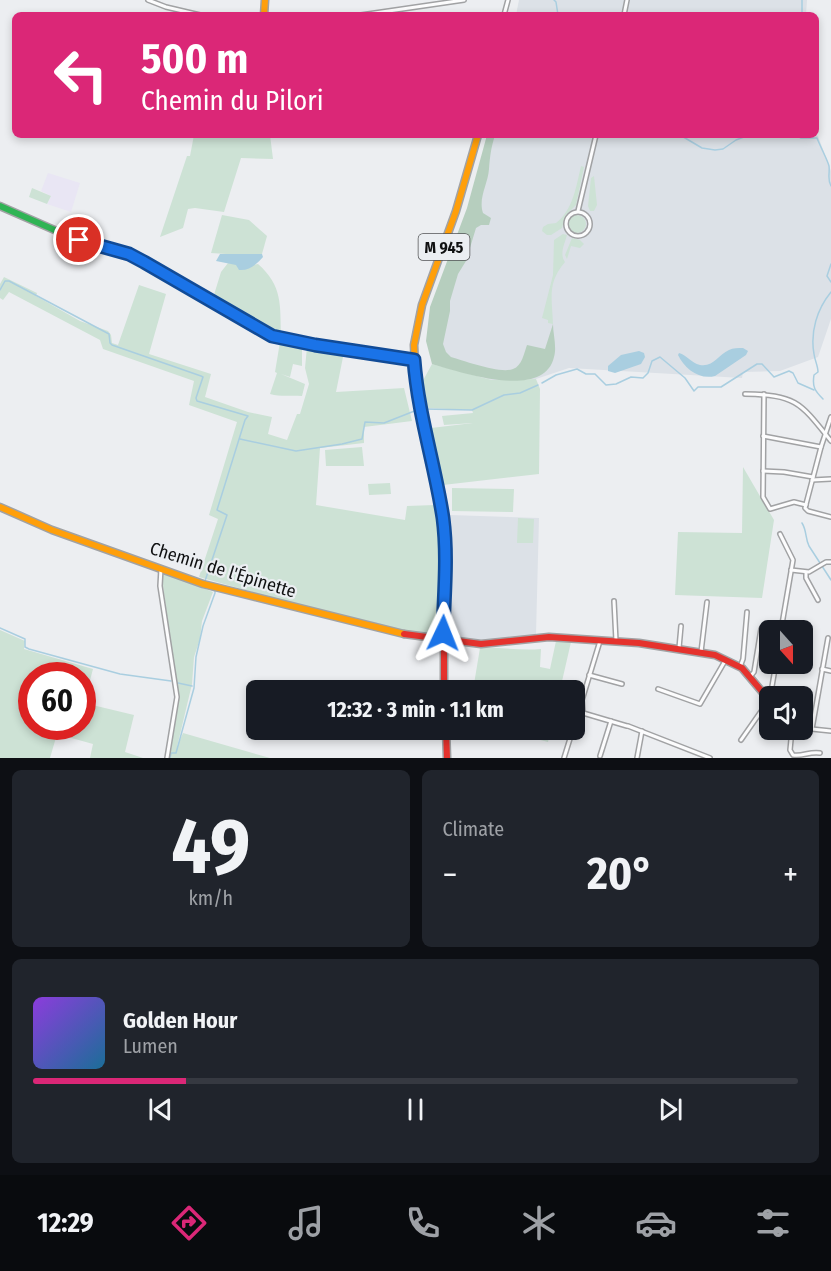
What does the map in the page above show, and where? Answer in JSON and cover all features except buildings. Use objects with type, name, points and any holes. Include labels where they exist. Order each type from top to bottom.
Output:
[{"type":"street","points":[[148,0],[187,12]]},
{"type":"street","points":[[382,12],[464,0]]},
{"type":"street","name":"M 945","points":[[444,680],[446,565],[444,527],[418,394],[414,360],[415,338],[420,315],[456,211],[476,138]]},
{"type":"street","points":[[578,211],[586,214],[590,222],[587,232],[579,236],[570,233],[566,225],[567,217],[578,211],[595,138]]},
{"type":"street","points":[[0,206],[71,237],[129,254],[272,336],[414,360]]},
{"type":"street","points":[[745,394],[780,396],[796,402],[808,412],[831,441]]},
{"type":"street","points":[[764,394],[763,495],[770,509],[794,502],[806,505]]},
{"type":"street","points":[[831,417],[806,505],[808,511],[831,517]]},
{"type":"street","points":[[763,436],[821,447]]},
{"type":"street","points":[[763,471],[784,472],[813,479],[831,479]]},
{"type":"street","name":"Chemin de l'Épinette","points":[[0,507],[58,533],[203,584],[331,618],[391,632],[481,644],[549,637],[680,648],[726,659],[740,667],[759,687]]},
{"type":"street","points":[[780,534],[792,558],[783,620]]},
{"type":"street","points":[[791,570],[806,573],[824,563],[831,562]]},
{"type":"street","points":[[161,568],[160,585],[177,697],[167,758]]},
{"type":"street","points":[[806,573],[807,580],[818,600]]},
{"type":"street","points":[[614,601],[616,642]]},
{"type":"street","points":[[701,652],[707,602]]},
{"type":"street","points":[[740,667],[743,659],[747,612]]},
{"type":"street","points":[[680,648],[681,626]]},
{"type":"street","points":[[813,723],[828,638]]},
{"type":"street","points":[[585,691],[600,640]]},
{"type":"street","points":[[750,677],[754,672],[759,641]]},
{"type":"street","points":[[658,689],[697,704],[701,703],[726,659]]},
{"type":"street","points":[[822,669],[831,671]]},
{"type":"street","points":[[590,675],[622,684]]},
{"type":"street","points":[[585,713],[642,731],[710,758]]},
{"type":"street","points":[[741,740],[759,714]]},
{"type":"street","points":[[600,756],[611,721]]},
{"type":"street","points":[[813,729],[831,731]]},
{"type":"street","points":[[637,758],[642,731]]},
{"type":"street","points":[[446,740],[447,758]]},
{"type":"street","points":[[564,758],[570,740]]},
{"type":"street","points":[[791,740],[790,750],[793,755],[820,753]]},
{"type":"shaded area","points":[[519,0],[807,0],[806,12],[517,12]]},
{"type":"shaded area","points":[[486,138],[819,138],[831,171],[831,319],[818,357],[780,371],[743,372],[742,378],[569,368],[536,379],[492,380],[432,364]]},
{"type":"shaded area","points":[[48,173],[80,183],[71,212],[47,204],[51,196],[41,191]]},
{"type":"shaded area","points":[[450,515],[539,518],[536,634],[532,637],[495,642],[472,642],[461,639],[460,632],[449,617],[452,528]]},
{"type":"green space","points":[[193,138],[270,138],[273,159],[241,158],[224,212],[188,209],[183,228],[160,237],[187,156],[190,156]]},
{"type":"green space","points":[[486,138],[494,138],[482,196],[483,213],[491,218],[489,225],[476,228],[466,261],[458,274],[450,301],[443,344],[451,357],[500,370],[513,369],[519,365],[527,345],[545,349],[553,324],[554,357],[547,370],[535,378],[518,381],[500,380],[432,364],[426,341],[430,307],[467,208]]},
{"type":"green space","points":[[581,166],[584,167],[576,205],[565,216],[562,228],[547,235],[542,231],[543,227],[556,223],[570,205]]},
{"type":"green space","points":[[594,176],[597,205],[594,211],[590,211],[588,206],[591,178]]},
{"type":"green space","points":[[32,188],[51,196],[47,204],[29,197]]},
{"type":"green space","points":[[222,215],[249,220],[267,236],[262,254],[256,256],[211,253]]},
{"type":"green space","points":[[577,215],[583,218],[586,224],[583,230],[577,233],[571,230],[568,224],[571,218]]},
{"type":"green space","points":[[563,234],[567,235],[562,252],[565,262],[553,284],[553,324],[542,318],[553,275],[554,240]]},
{"type":"green space","points":[[572,238],[584,244],[580,248],[571,246],[567,259],[565,255]]},
{"type":"green space","points":[[228,263],[258,264],[272,280],[278,297],[281,336],[213,298],[221,272]]},
{"type":"green space","points":[[4,277],[37,293],[36,296],[80,321],[108,331],[112,343],[118,345],[139,285],[166,294],[149,354],[211,374],[205,397],[248,412],[272,417],[268,434],[287,440],[297,414],[300,414],[309,384],[305,368],[307,347],[344,352],[336,392],[404,388],[412,421],[364,427],[364,443],[320,448],[316,505],[405,520],[407,506],[435,505],[439,554],[438,637],[337,616],[199,577],[218,519],[209,515],[237,422],[189,405],[194,381],[103,349],[100,340],[9,292],[3,300],[0,298],[0,284]]},
{"type":"green space","points":[[280,342],[302,346],[302,366],[293,364],[290,377],[281,374],[305,384],[302,396],[270,394],[277,373],[275,372]]},
{"type":"green space","points":[[432,364],[492,380],[536,379],[540,389],[539,474],[443,485],[431,428],[473,423],[444,425],[442,416],[473,413],[472,410],[425,408],[420,386]]},
{"type":"green space","points":[[362,447],[364,466],[326,466],[325,450]]},
{"type":"green space","points":[[743,467],[774,520],[762,598],[675,595],[678,532],[742,533]]},
{"type":"green space","points":[[390,483],[391,494],[369,495],[368,484]]},
{"type":"green space","points":[[452,488],[514,489],[513,512],[452,511]]},
{"type":"green space","points":[[518,518],[534,519],[533,543],[517,543]]},
{"type":"green space","points":[[163,572],[213,592],[202,621],[200,639],[194,657],[192,684],[177,747],[183,733],[270,758],[170,758],[178,698]]},
{"type":"green space","points":[[0,630],[25,641],[24,649],[69,662],[18,662],[18,740],[55,740],[50,758],[0,758]]},
{"type":"green space","points":[[556,641],[571,642],[562,680],[475,680],[480,648],[541,649],[540,667],[550,669]]},
{"type":"green space","points":[[96,706],[134,715],[125,752],[143,758],[90,758],[93,744],[79,740],[96,740]]},
{"type":"water","points":[[220,254],[262,254],[263,257],[252,266],[239,270],[236,265],[216,261]]},
{"type":"water","points":[[743,348],[748,351],[746,355],[715,376],[709,377],[693,372],[684,365],[678,355],[682,354],[697,364],[705,365],[729,350]]},
{"type":"water","points":[[639,351],[644,353],[645,357],[641,364],[615,373],[608,371],[608,366],[621,355]]},
{"type":"waterway","points":[[554,0],[558,12]]},
{"type":"waterway","points":[[802,0],[802,12]]},
{"type":"waterway","points":[[685,138],[702,148],[715,150],[723,149],[741,138]]},
{"type":"waterway","points":[[801,138],[817,138]]},
{"type":"waterway","points":[[817,138],[829,166],[831,186]]},
{"type":"waterway","points":[[831,264],[827,276],[831,282]]},
{"type":"waterway","points":[[0,290],[5,281],[9,281],[109,334],[112,345],[203,377],[197,401],[248,416],[217,510],[227,515],[205,581]]},
{"type":"waterway","points":[[823,399],[813,383],[814,375],[818,372],[813,337],[818,313],[831,292]]},
{"type":"waterway","points":[[542,383],[556,375],[577,369],[586,374],[595,374],[606,385],[616,384],[631,377],[643,378],[648,373],[652,361],[660,357],[685,378],[694,391],[698,387],[721,387],[757,364],[762,364],[774,377],[789,371],[793,373],[798,383],[814,390]]},
{"type":"waterway","points":[[424,409],[472,410],[504,395],[520,393],[538,385]]},
{"type":"waterway","points":[[240,439],[296,451],[342,444],[362,439],[365,422],[384,423],[417,410]]},
{"type":"waterway","points":[[802,523],[809,546],[831,580]]},
{"type":"waterway","points":[[170,758],[171,753],[176,753],[194,688],[196,657],[203,626],[215,593],[206,587]]},
{"type":"waterway","points":[[0,628],[25,639],[25,647],[29,649],[120,674],[171,681]]},
{"type":"waterway","points":[[178,683],[192,686]]},
{"type":"traffic: fast","points":[[0,206],[75,239],[129,254],[228,310]]},
{"type":"traffic: slow","points":[[264,12],[265,0]]},
{"type":"traffic: slow","points":[[432,462],[416,386],[414,345],[422,305],[456,211],[477,138]]},
{"type":"traffic: slow","points":[[0,507],[52,530],[203,584],[404,634]]},
{"type":"traffic: jam","points":[[228,310],[272,336],[414,360]]},
{"type":"traffic: jam","points":[[432,462],[444,532],[444,680]]},
{"type":"traffic: jam","points":[[404,634],[481,644],[549,637],[639,643],[715,655],[742,668],[759,688]]},
{"type":"traffic: jam","points":[[446,740],[447,758]]},
{"type":"route","points":[[79,240],[129,254],[272,336],[414,360],[415,379],[444,527],[446,565],[443,633]]}]
